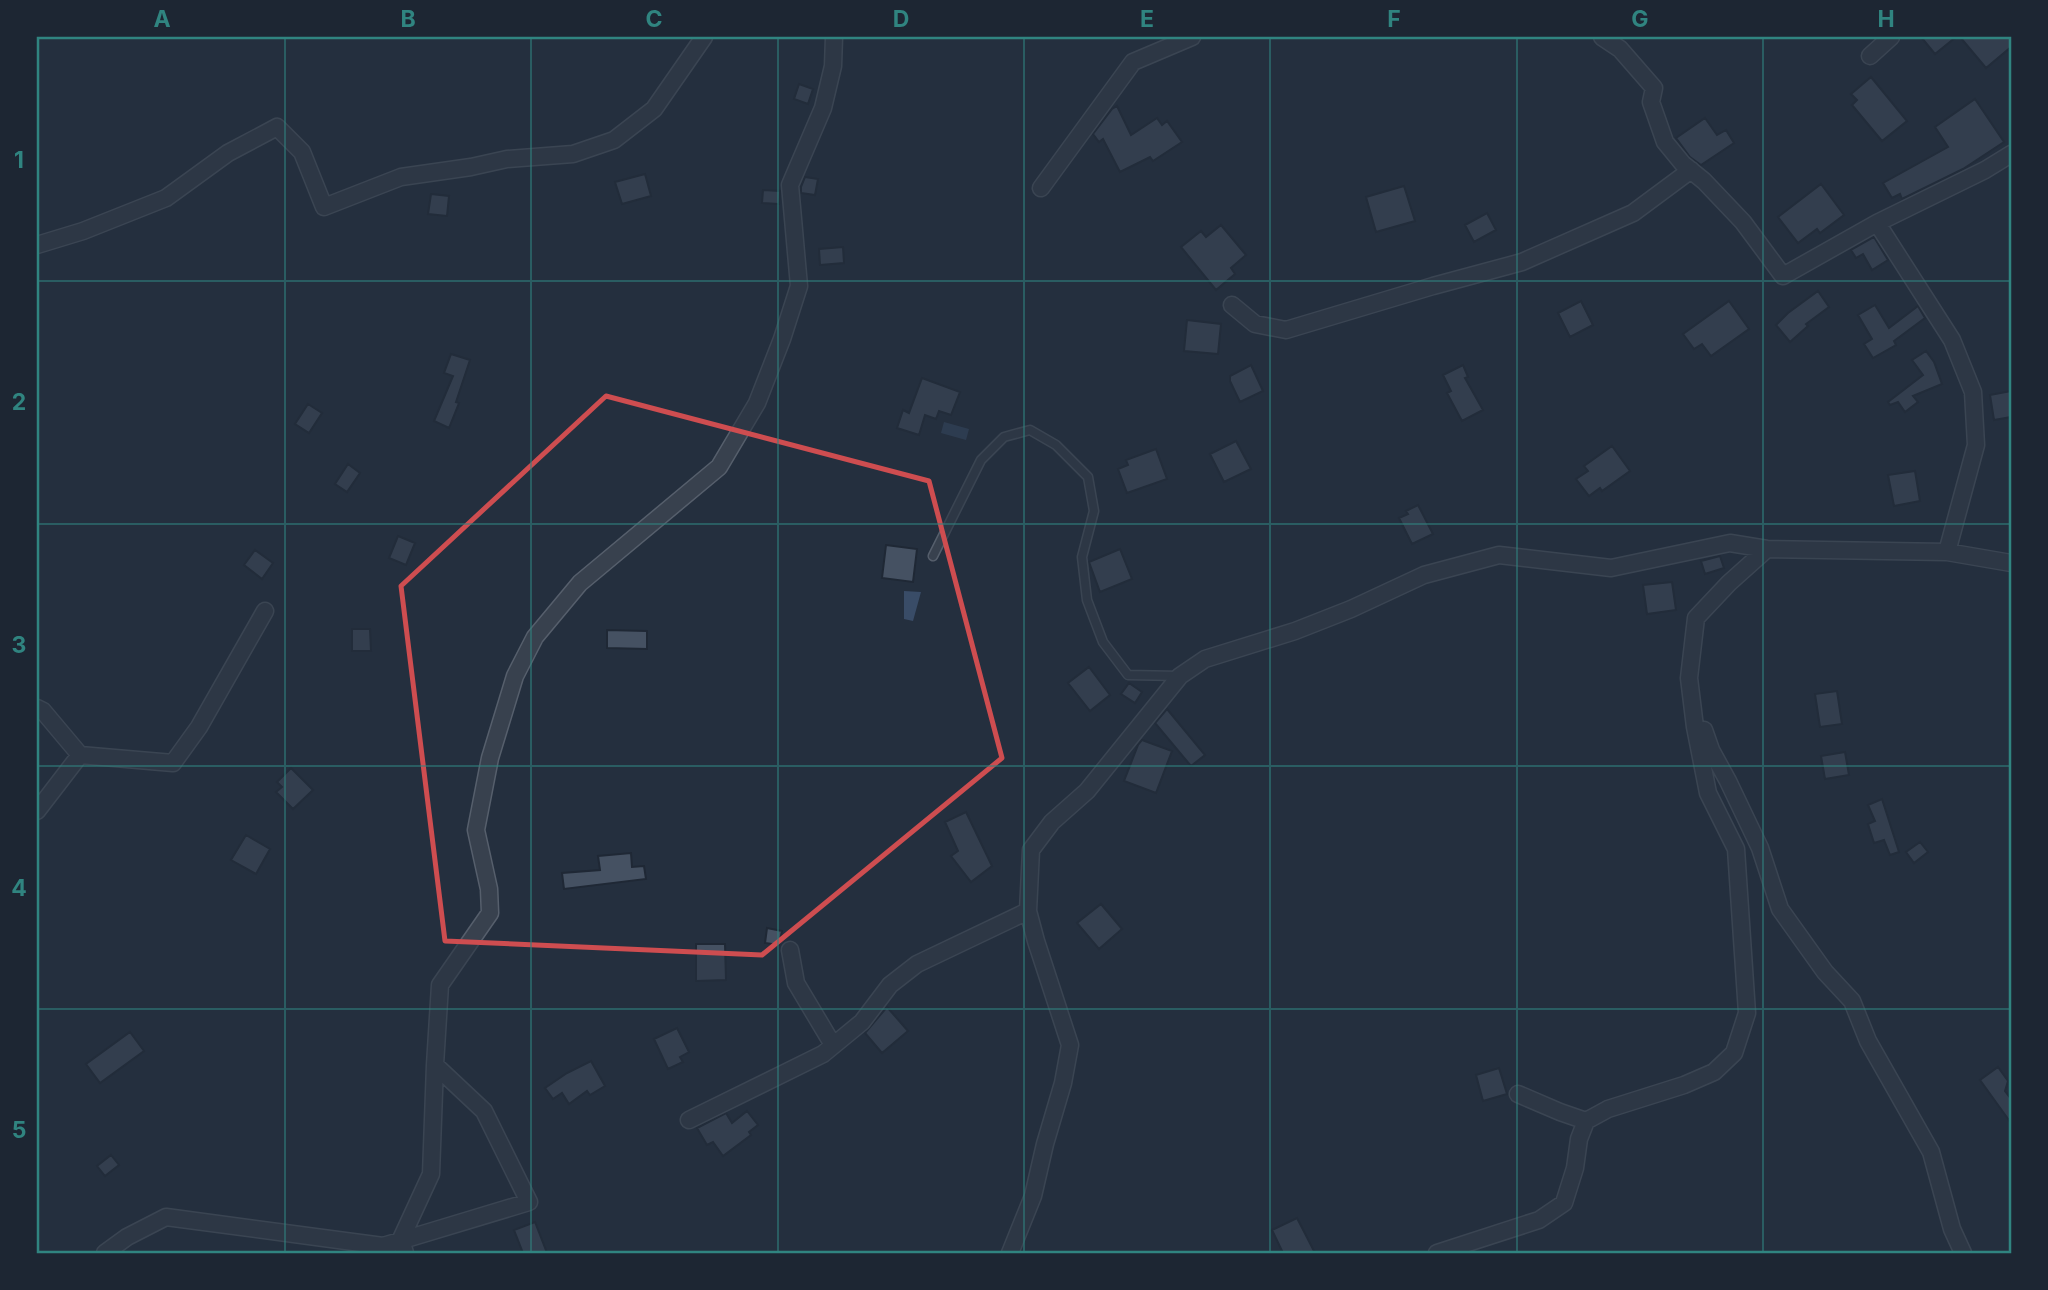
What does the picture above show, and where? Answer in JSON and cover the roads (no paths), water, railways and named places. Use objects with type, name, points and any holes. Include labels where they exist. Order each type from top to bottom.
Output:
[{"type":"street","points":[[37,245],[83,231],[166,198],[228,153],[278,127],[302,152],[324,207],[401,177],[507,159],[573,154],[614,139],[654,109],[704,37]]},
{"type":"street","points":[[403,1246],[431,1174],[440,985],[490,913],[489,889],[476,830],[490,758],[514,676],[535,637],[580,583],[719,467],[757,402],[799,286],[790,186],[822,108],[833,65],[834,37]]},
{"type":"street","points":[[1041,188],[1133,62],[1192,37]]},
{"type":"street","points":[[1602,37],[1619,49],[1654,88],[1651,102],[1665,142],[1743,222],[1783,276],[1877,223],[1985,170],[2011,154]]},
{"type":"street","points":[[1870,56],[1891,37]]},
{"type":"street","points":[[1232,305],[1255,324],[1286,330],[1522,262],[1633,213],[1690,170]]},
{"type":"street","points":[[1877,223],[1952,340],[1973,392],[1976,445],[1947,552]]},
{"type":"street","points":[[1010,1253],[1032,1196],[1063,1083],[1070,1045],[1028,911],[1031,850],[1052,822],[1087,791],[1180,676],[1205,659],[1295,631],[1351,609],[1424,575],[1499,555],[1611,568],[1730,543],[1767,549],[1947,552],[2011,563]]},
{"type":"street","points":[[1437,1253],[1539,1220],[1563,1203],[1586,1121],[1608,1109],[1684,1085],[1714,1072],[1734,1053],[1747,1013],[1737,849],[1708,793],[1689,678],[1696,618],[1729,583],[1767,549]]},
{"type":"street","points":[[37,708],[43,711],[80,755],[173,763],[199,727],[265,611]]},
{"type":"street","points":[[1695,727],[1703,729],[1760,848],[1780,909],[1825,972],[1852,1001],[1868,1041],[1931,1152],[1952,1228],[1963,1253]]},
{"type":"street","points":[[37,811],[80,755]]},
{"type":"street","points":[[688,1120],[822,1055],[862,1021],[890,985],[916,964],[1028,911]]},
{"type":"street","points":[[790,950],[796,983],[833,1045]]},
{"type":"street","points":[[105,1253],[127,1237],[166,1217],[383,1246],[403,1246],[529,1202],[484,1111],[435,1065]]},
{"type":"street","points":[[1518,1094],[1586,1121]]},
{"type":"lane","points":[[933,555],[981,460],[1004,437],[1030,430],[1056,445],[1088,477],[1094,511],[1082,557],[1087,600],[1103,642],[1128,675],[1180,676]]},
{"type":"water","points":[[944,422],[969,429],[966,440],[941,433]]},
{"type":"water","points":[[904,591],[921,592],[913,621],[904,619]]}]
